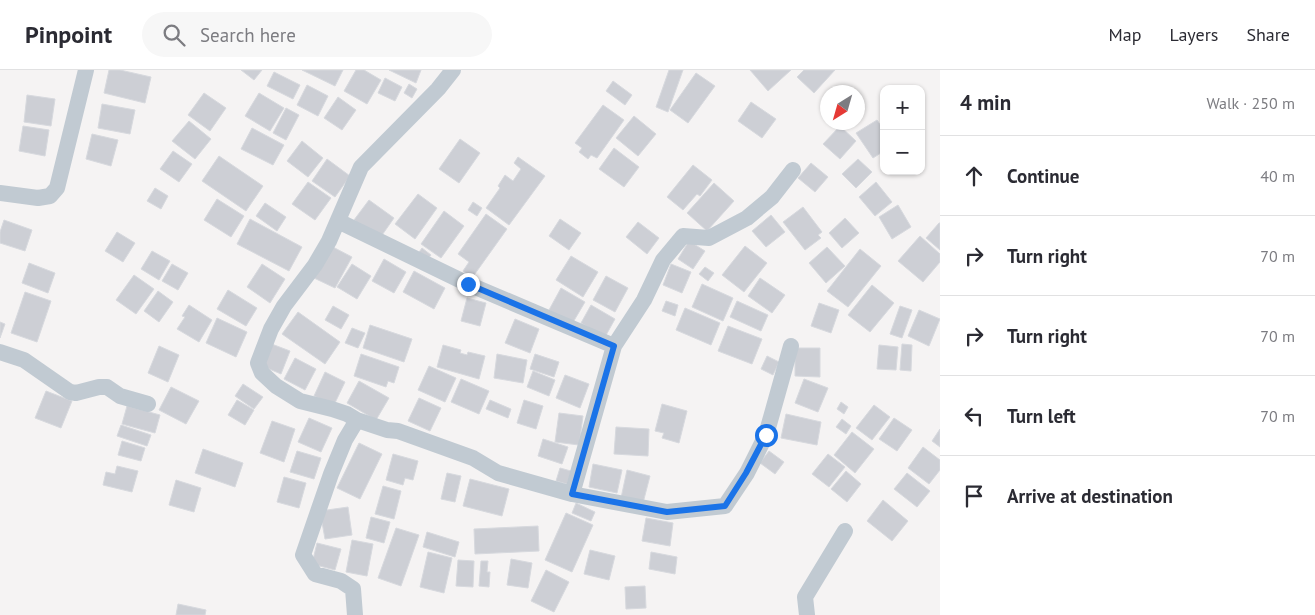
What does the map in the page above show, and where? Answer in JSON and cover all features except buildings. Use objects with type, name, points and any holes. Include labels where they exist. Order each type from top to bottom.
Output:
[{"type":"street","points":[[0,192],[38,198],[50,196],[57,188],[86,70]]},
{"type":"street","points":[[453,70],[438,89],[361,167],[329,242],[315,265],[284,306],[271,329],[258,363],[262,373],[290,396],[300,401],[347,414],[356,420],[387,430],[398,431],[473,458],[498,473],[572,494],[667,512],[725,506],[746,473],[766,435],[791,346]]},
{"type":"street","points":[[572,494],[614,346],[644,300],[663,260],[683,236],[709,238],[747,218],[772,197],[794,170]]},
{"type":"street","points":[[338,221],[468,284],[614,346]]},
{"type":"street","points":[[0,352],[24,360],[70,392],[90,391],[100,387],[106,388],[120,396],[148,404]]},
{"type":"street","points":[[355,615],[353,589],[341,580],[315,574],[302,555],[330,474],[356,420]]},
{"type":"street","points":[[807,615],[805,597],[846,531]]},
{"type":"route","points":[[468,284],[614,346],[572,494],[667,512],[725,506],[746,473],[766,435]]}]
